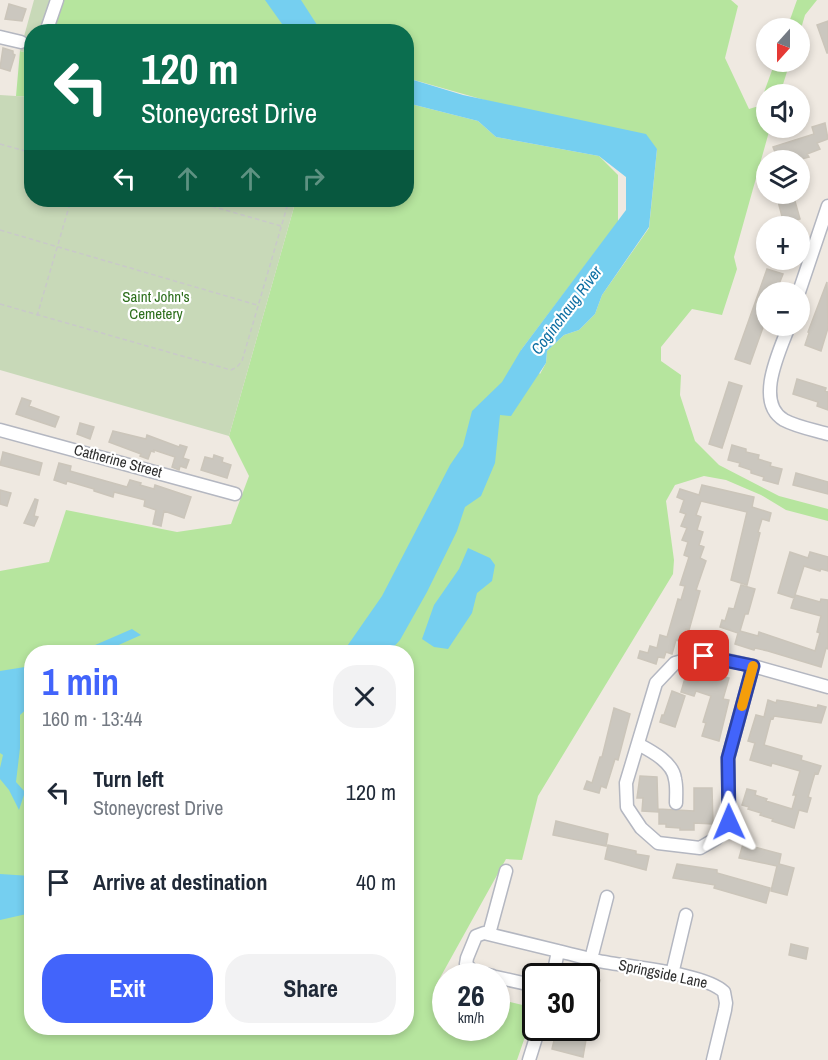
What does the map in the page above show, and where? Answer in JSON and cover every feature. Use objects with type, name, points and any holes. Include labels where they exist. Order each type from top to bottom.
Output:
[{"type":"street","points":[[49,24],[57,0]]},
{"type":"street","points":[[0,37],[21,42]]},
{"type":"street","points":[[803,282],[828,206]]},
{"type":"street","points":[[786,336],[769,389],[769,399],[773,410],[788,422],[828,434]]},
{"type":"street","name":"Catherine Street","points":[[0,430],[235,494]]},
{"type":"street","points":[[753,666],[728,758],[729,822],[717,838],[700,848],[658,843],[640,828],[627,807],[626,783],[656,683],[675,663],[704,656],[753,666],[828,687]]},
{"type":"street","points":[[638,744],[655,754],[670,768],[675,777],[676,803]]},
{"type":"street","points":[[466,963],[476,936],[489,934],[506,871]]},
{"type":"street","points":[[591,959],[607,897]]},
{"type":"street","points":[[672,974],[686,915]]},
{"type":"street","name":"Springside Lane","points":[[489,934],[591,959],[672,974],[714,985],[724,992],[726,1002],[712,1060]]},
{"type":"street","points":[[556,963],[558,951]]},
{"type":"street","points":[[529,1060],[534,1041]]},
{"type":"path","points":[[0,144],[24,151]]},
{"type":"path","points":[[37,316],[69,207]]},
{"type":"path","points":[[214,207],[281,226]]},
{"type":"path","points":[[0,304],[231,370],[242,361],[287,207]]},
{"type":"path","points":[[0,230],[258,305]]},
{"type":"green space","points":[[34,0],[61,0],[54,24],[27,24]]},
{"type":"green space","points":[[61,0],[731,0],[738,6],[725,58],[749,109],[756,107],[756,138],[767,138],[764,150],[756,150],[756,178],[734,257],[737,269],[722,315],[692,309],[661,347],[661,361],[681,375],[680,395],[695,441],[719,465],[779,496],[828,509],[828,521],[786,510],[761,495],[726,480],[704,476],[675,485],[666,501],[674,560],[673,574],[538,796],[522,860],[506,859],[448,963],[432,963],[432,1041],[510,1041],[510,1002],[522,1005],[524,1041],[517,1060],[0,1060],[0,571],[49,562],[66,510],[177,532],[231,524],[249,476],[229,436],[294,207],[414,207],[414,105],[478,121],[496,137],[599,156],[618,175],[618,222],[521,350],[540,374],[546,363],[547,351],[564,335],[579,330],[595,314],[602,295],[649,228],[657,149],[414,80],[414,24],[54,24]]},
{"type":"green space","points":[[797,0],[817,0],[804,18],[791,18]]},
{"type":"green space","points":[[24,36],[24,52],[20,51]]},
{"type":"green space","points":[[20,51],[24,52],[24,97],[16,96]]},
{"type":"green space","points":[[771,72],[787,72],[783,84],[767,84]]},
{"type":"green space","name":"Saint John's Cemetery","points":[[0,95],[24,97],[24,207],[294,207],[229,436],[0,370]]},
{"type":"water","points":[[265,0],[301,0],[316,24],[282,24]]},
{"type":"water","name":"Coginchaug River","points":[[414,80],[463,95],[646,134],[657,149],[649,227],[602,295],[595,314],[579,330],[564,335],[547,351],[546,363],[511,416],[500,415],[495,463],[481,496],[465,507],[457,531],[400,640],[395,645],[348,645],[382,596],[450,465],[463,446],[472,411],[502,382],[521,350],[626,210],[626,177],[599,156],[496,137],[478,121],[414,105]]},
{"type":"water","points":[[468,548],[490,558],[495,565],[492,581],[477,593],[472,613],[448,649],[434,647],[422,639],[434,605],[459,569]]},
{"type":"water","points":[[132,629],[141,635],[119,645],[95,645]]},
{"type":"water","points":[[24,667],[24,711],[20,715],[20,748],[16,782],[24,791],[24,795],[19,810],[9,790],[0,779],[3,755],[0,753],[0,671]]},
{"type":"water","points":[[0,874],[24,876],[24,915],[0,920]]},
{"type":"building","points":[[9,4],[26,9],[22,21],[5,19]]},
{"type":"building","points":[[828,21],[828,53],[827,53],[817,25]]},
{"type":"building","points":[[3,48],[13,51],[15,55],[10,71],[0,68]]},
{"type":"building","points":[[825,123],[828,139],[817,143],[820,149],[810,153],[810,150],[774,150],[773,147],[801,138],[810,138],[810,135],[814,134],[812,127]]},
{"type":"building","points":[[779,204],[796,204],[799,216],[782,216]]},
{"type":"building","points":[[767,270],[783,274],[780,282],[762,282]]},
{"type":"building","points":[[827,282],[828,328],[821,351],[805,345],[810,336],[810,327]]},
{"type":"building","points":[[756,300],[756,336],[760,336],[750,364],[735,359]]},
{"type":"building","points":[[797,379],[826,388],[828,410],[817,406],[818,402],[793,394]]},
{"type":"building","points":[[729,382],[742,386],[722,448],[709,444]]},
{"type":"building","points":[[22,398],[31,401],[29,406],[59,417],[55,427],[16,414]]},
{"type":"building","points":[[80,423],[94,427],[90,439],[77,434]]},
{"type":"building","points":[[113,431],[146,439],[147,435],[179,447],[180,445],[187,447],[183,458],[189,460],[186,468],[180,466],[179,470],[172,467],[175,457],[154,450],[154,452],[151,451],[148,459],[109,442]]},
{"type":"building","points":[[732,445],[759,455],[758,459],[771,463],[770,466],[782,469],[778,484],[763,480],[764,477],[739,466],[740,463],[728,460]]},
{"type":"building","points":[[3,452],[42,463],[39,475],[0,465]]},
{"type":"building","points":[[214,455],[223,458],[222,462],[231,465],[227,478],[201,470],[205,457],[213,459]]},
{"type":"building","points":[[59,463],[71,466],[70,471],[127,487],[130,480],[154,489],[155,485],[191,497],[184,518],[164,511],[161,526],[153,524],[156,510],[144,506],[145,500],[114,492],[113,497],[67,481],[66,484],[54,480]]},
{"type":"building","points":[[796,473],[828,482],[828,494],[793,485]]},
{"type":"building","points":[[702,485],[754,497],[752,507],[771,513],[769,521],[762,519],[747,585],[731,580],[747,512],[701,501],[696,515],[701,517],[697,530],[703,532],[699,545],[704,547],[700,558],[706,561],[696,590],[700,591],[689,630],[686,629],[682,642],[676,640],[672,654],[666,652],[664,658],[658,657],[656,664],[638,658],[640,651],[648,653],[650,646],[657,648],[660,635],[667,637],[678,599],[681,600],[685,586],[680,585],[689,557],[684,555],[688,542],[682,540],[687,528],[681,526],[686,514],[680,512],[684,500],[677,497],[680,489],[699,495]]},
{"type":"building","points":[[0,490],[11,493],[7,506],[0,504]]},
{"type":"building","points":[[35,499],[38,500],[34,516],[38,517],[34,526],[24,523]]},
{"type":"building","points":[[790,552],[808,558],[810,552],[828,557],[828,571],[804,566],[794,598],[778,593]]},
{"type":"building","points":[[741,585],[755,589],[748,614],[745,614],[740,631],[758,636],[759,632],[815,651],[820,633],[817,632],[821,616],[791,608],[795,595],[820,602],[821,599],[828,600],[828,649],[826,648],[821,667],[735,644],[738,633],[720,627],[722,620],[725,621],[729,608],[734,609]]},
{"type":"building","points":[[707,675],[718,679],[719,676],[729,678],[723,699],[729,700],[719,741],[702,736],[706,723],[703,722],[711,696],[696,691],[694,696],[681,692],[685,678],[698,682],[699,677],[705,679]]},
{"type":"building","points":[[672,691],[685,696],[675,727],[660,722]]},
{"type":"building","points":[[768,700],[817,708],[818,705],[826,707],[821,723],[774,716],[773,719],[771,718],[764,745],[802,756],[801,760],[821,766],[818,774],[815,773],[808,797],[811,798],[807,812],[799,810],[794,828],[772,821],[773,819],[742,805],[747,789],[756,791],[755,795],[767,799],[766,801],[792,809],[796,795],[793,795],[800,771],[750,760],[755,743],[748,741],[756,715],[764,717]]},
{"type":"building","points":[[614,708],[630,714],[618,760],[615,759],[606,788],[601,786],[599,793],[584,789],[587,781],[592,783],[600,757],[602,757]]},
{"type":"building","points":[[640,776],[657,777],[658,812],[642,811],[643,798],[637,798]]},
{"type":"building","points":[[694,788],[712,788],[713,824],[694,823],[694,830],[680,830],[680,828],[666,827],[666,824],[659,824],[659,809],[694,811]]},
{"type":"building","points":[[556,821],[608,834],[606,846],[553,835]]},
{"type":"building","points":[[743,844],[781,854],[779,864],[794,868],[787,895],[771,891],[777,866],[739,858]]},
{"type":"building","points":[[608,845],[649,856],[646,870],[605,859]]},
{"type":"building","points":[[677,864],[717,870],[717,873],[770,888],[766,903],[714,888],[715,885],[673,878]]},
{"type":"building","points":[[791,944],[808,948],[806,959],[789,955]]},
{"type":"building","points":[[554,1041],[586,1041],[583,1057],[552,1049]]},
{"type":"slow traffic","points":[[742,706],[753,666]]},
{"type":"route","points":[[704,656],[753,666],[728,758],[729,822]]}]
